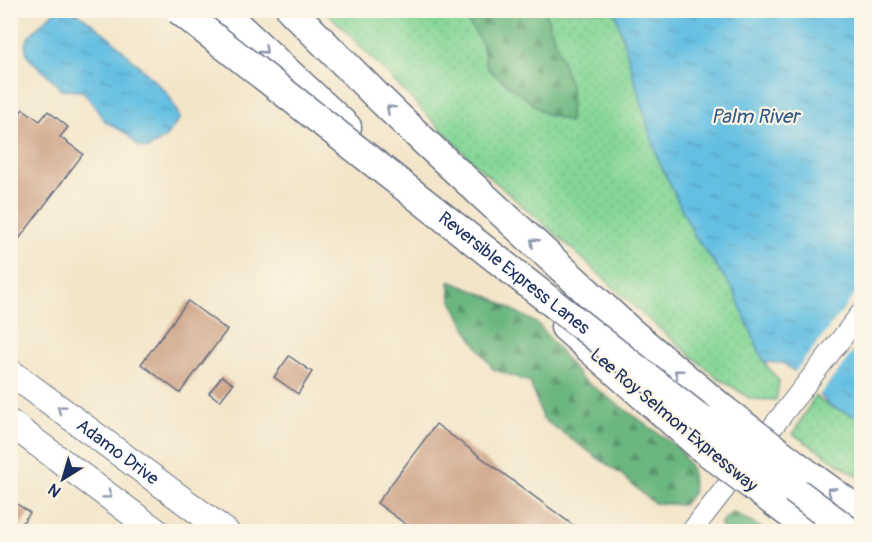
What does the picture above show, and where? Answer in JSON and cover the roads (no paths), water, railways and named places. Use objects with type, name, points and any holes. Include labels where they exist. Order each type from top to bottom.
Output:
[{"type":"highway","name":"Reversible Express Lanes","points":[[179,10],[730,442],[850,531]]},
{"type":"highway","name":"Lee Roy Selmon Expressway","points":[[221,10],[584,345],[701,447],[814,531]]},
{"type":"highway","points":[[291,10],[425,142],[631,332],[723,410],[861,513]]},
{"type":"main road","name":"Adamo Drive","points":[[10,372],[226,531]]},
{"type":"main road","points":[[10,423],[155,530],[178,496]]},
{"type":"street","points":[[692,531],[861,312]]},
{"type":"water","points":[[56,10],[78,13],[108,36],[168,94],[180,118],[165,138],[148,149],[138,146],[126,133],[106,122],[83,91],[61,90],[28,57],[25,44],[29,36]]},
{"type":"water","name":"Palm River","points":[[615,11],[861,11],[861,418],[829,406],[812,383],[783,363],[764,362],[733,289],[694,235],[657,157]]}]
